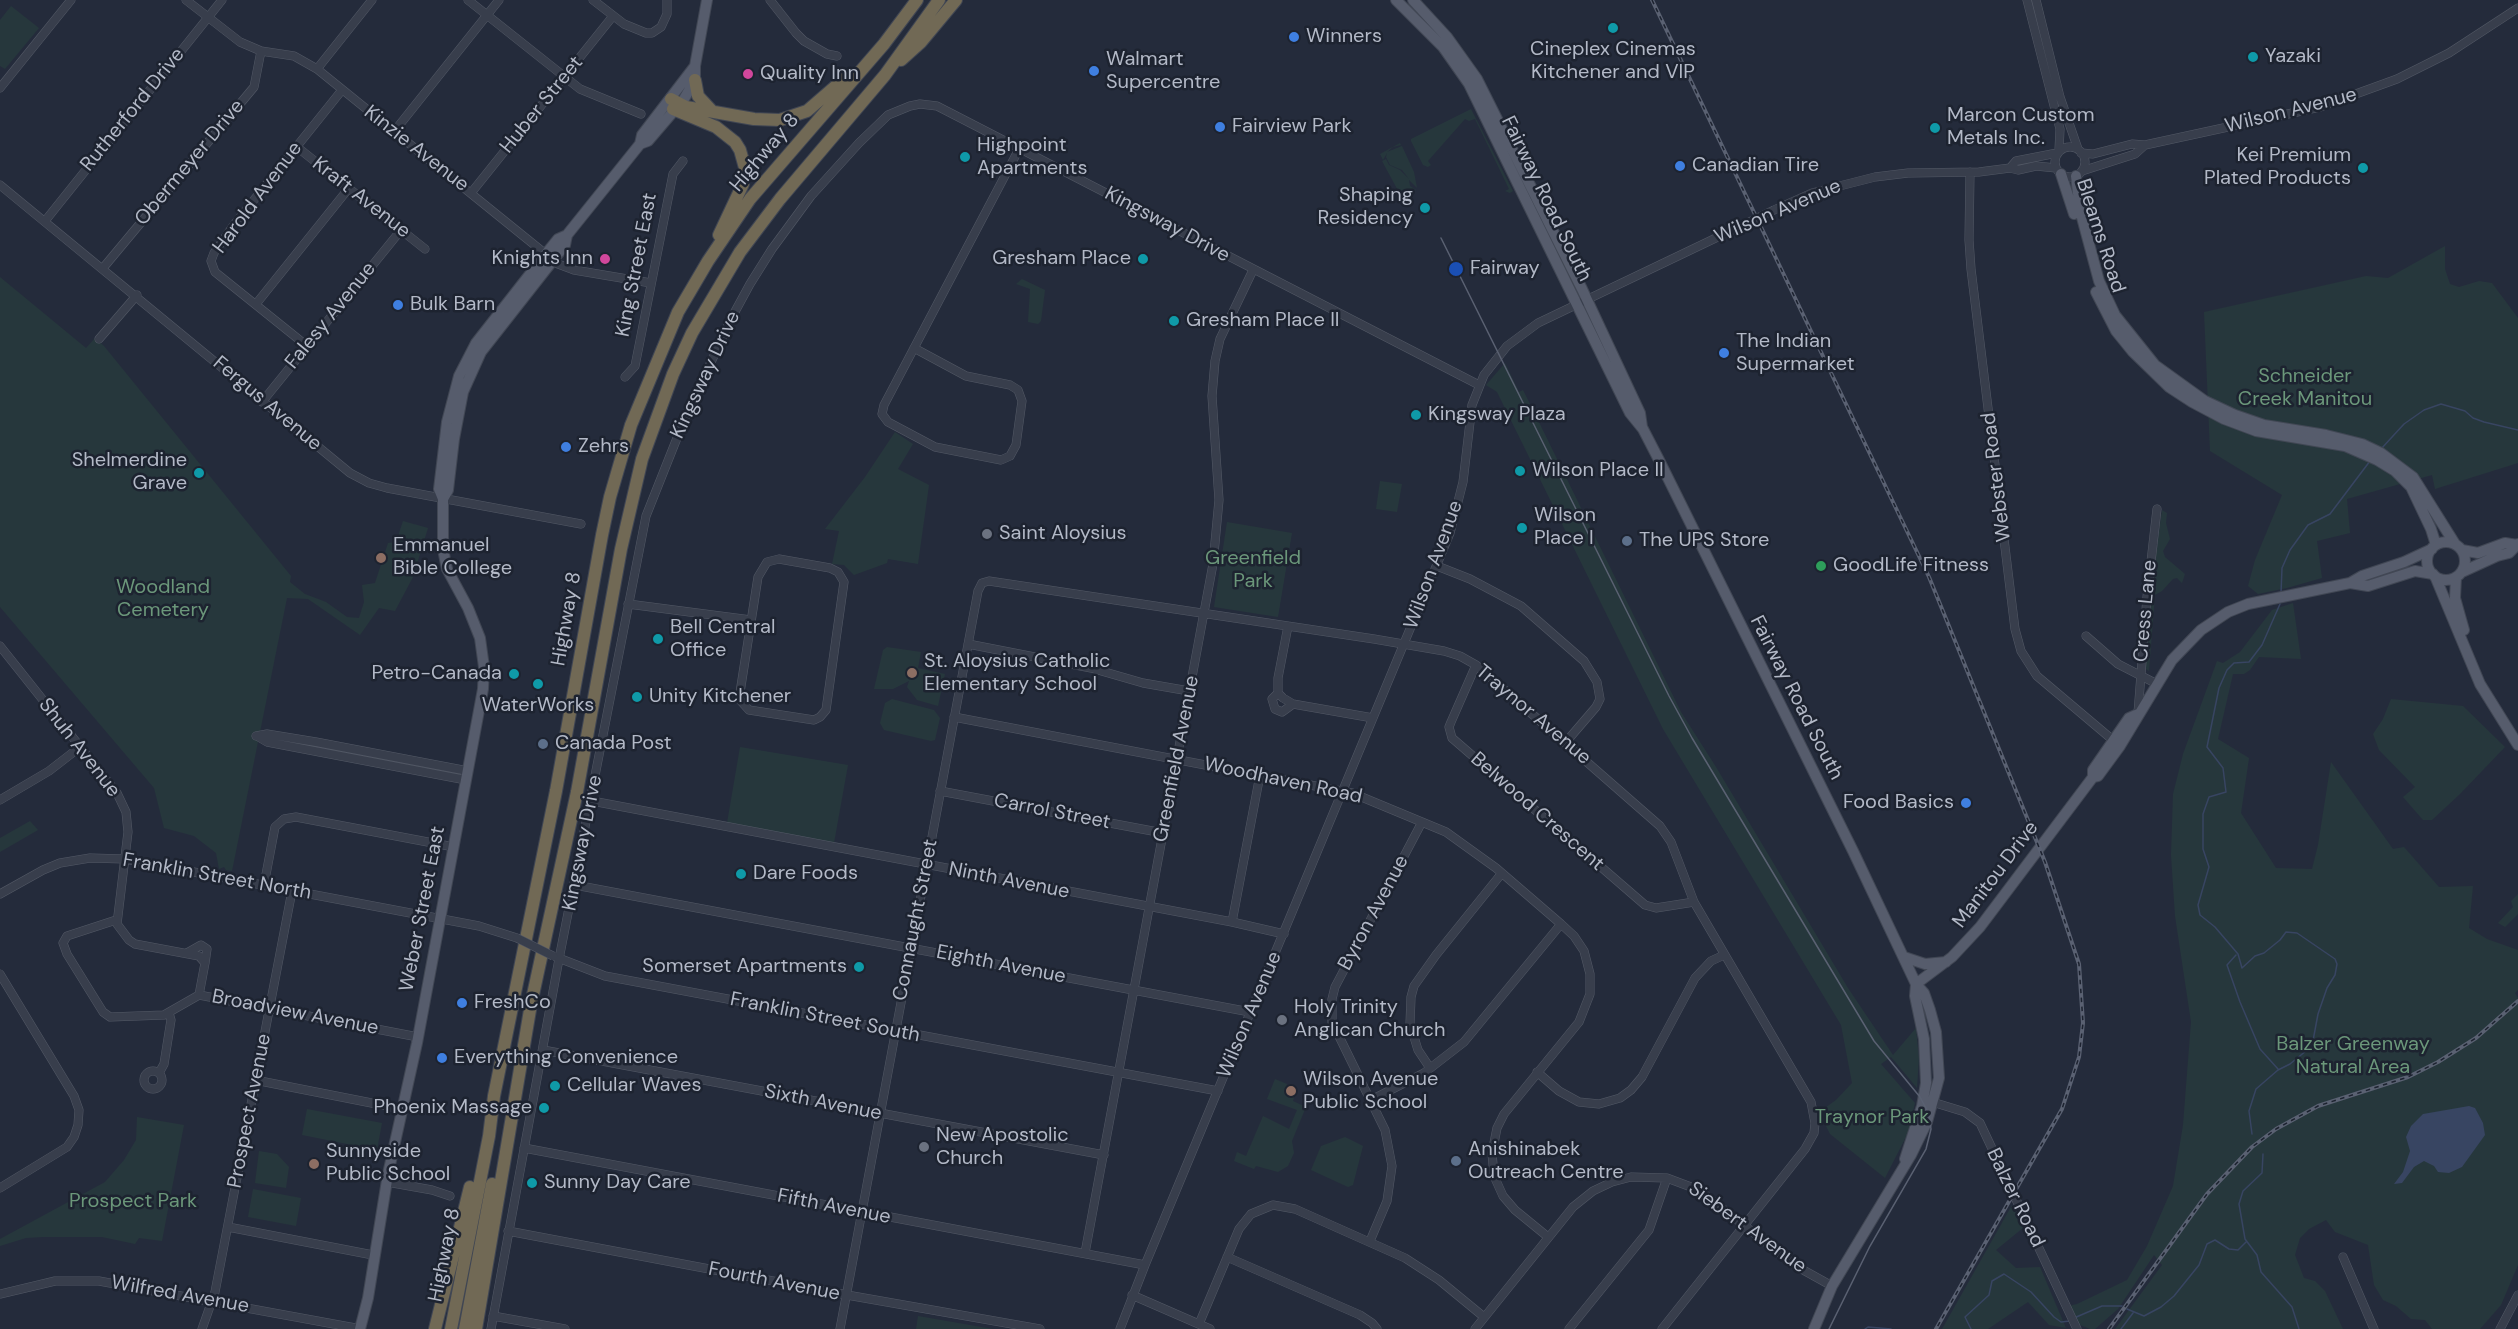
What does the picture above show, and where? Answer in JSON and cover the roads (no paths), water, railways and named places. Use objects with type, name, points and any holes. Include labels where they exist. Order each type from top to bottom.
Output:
[{"type":"highway","name":"Highway 8","points":[[451,1329],[489,1136],[494,1096],[556,791],[610,497],[631,425],[678,312],[708,261],[750,199],[865,65],[917,0]]},
{"type":"highway","name":"Highway 8","points":[[476,1329],[531,1004],[577,792],[621,549],[642,459],[673,374],[715,293],[762,221],[885,75],[939,0]]},
{"type":"highway","points":[[885,75],[921,42],[957,0]]},
{"type":"highway","points":[[673,104],[764,120],[788,119],[807,111],[865,65]]},
{"type":"highway","points":[[695,80],[698,96],[713,112]]},
{"type":"highway","points":[[673,104],[727,135],[740,150],[744,160],[743,184],[708,261]]},
{"type":"highway","points":[[465,1329],[507,1107],[531,1004]]},
{"type":"highway","points":[[435,1329],[494,1096]]},
{"type":"main road","points":[[673,104],[695,80],[695,66],[707,0]]},
{"type":"main road","name":"Fairway Road South","points":[[1396,0],[1443,47],[1468,84],[1640,413],[1643,429],[1916,984],[1924,993],[1936,1032],[1939,1067],[1937,1087],[1928,1101]]},
{"type":"main road","name":"Fairway Road South","points":[[1413,0],[1447,36],[1473,72],[1582,302]]},
{"type":"main road","points":[[673,104],[695,66]]},
{"type":"main road","name":"Weber Street East","points":[[360,1329],[368,1298],[373,1255],[418,1037],[483,689],[483,655],[474,621],[447,569],[441,532],[443,499],[439,489],[445,435],[459,376],[476,343],[549,258],[558,239],[567,235],[640,144],[642,135],[673,104]]},
{"type":"main road","name":"Bleams Road","points":[[2058,171],[2070,199],[2084,255],[2100,299],[2116,331],[2148,368],[2169,387],[2224,419],[2256,431],[2360,447]]},
{"type":"main road","name":"Bleams Road","points":[[2079,174],[2080,210],[2099,281],[2115,315],[2155,365],[2205,401],[2235,415],[2264,425],[2326,435],[2360,447],[2413,477],[2458,547]]},
{"type":"main road","name":"Bleams Road","points":[[2398,469],[2411,487],[2427,518],[2434,547]]},
{"type":"main road","points":[[2517,544],[2505,543],[2478,552],[2445,542],[2434,547],[2427,562],[2467,648],[2480,684],[2518,743]]},
{"type":"main road","points":[[2434,575],[2445,580],[2497,556],[2509,553],[2517,544]]},
{"type":"main road","name":"Manitou Drive","points":[[1916,984],[1965,945],[1987,919],[2093,777],[2098,776],[2120,746],[2179,652],[2201,630],[2228,612],[2259,601],[2350,583],[2362,576],[2404,562],[2434,547]]},
{"type":"main road","points":[[2458,547],[2465,562],[2459,574],[2455,598],[2467,648]]},
{"type":"main road","name":"Manitou Drive","points":[[2350,583],[2368,586],[2415,571],[2434,575]]},
{"type":"main road","name":"Manitou Drive","points":[[2093,777],[2093,771],[2129,718],[2138,714]]},
{"type":"main road","points":[[1904,957],[1925,964],[1946,962]]},
{"type":"main road","points":[[1814,1329],[1832,1286],[1904,1163],[1906,1152],[1928,1101],[1924,1039],[1915,996],[1916,984]]},
{"type":"street","name":"Kinzie Avenue","points":[[186,0],[240,42],[261,51],[294,56],[317,69],[549,258],[574,270],[651,283]]},
{"type":"street","name":"Rutherford Drive","points":[[45,221],[222,0]]},
{"type":"street","points":[[317,69],[372,0]]},
{"type":"street","points":[[468,0],[580,88],[641,114]]},
{"type":"street","points":[[393,133],[499,0]]},
{"type":"street","points":[[593,0],[624,24],[646,33],[652,33],[661,27],[667,14],[667,0]]},
{"type":"street","points":[[770,0],[796,33],[822,51],[837,56]]},
{"type":"street","points":[[2027,0],[2060,129],[2058,152],[2054,161],[2058,171]]},
{"type":"street","points":[[2036,0],[2060,97],[2085,162],[2079,174]]},
{"type":"street","points":[[0,88],[66,2]]},
{"type":"street","name":"Wilson Avenue","points":[[2010,168],[2016,161],[2058,152],[2068,146],[2093,154],[2132,144],[2145,145],[2320,107],[2397,79],[2449,53],[2518,8]]},
{"type":"street","name":"Huber Street","points":[[471,194],[613,16]]},
{"type":"street","name":"Obermeyer Drive","points":[[103,268],[254,87],[261,51]]},
{"type":"street","name":"Harold Avenue","points":[[307,346],[215,272],[211,261],[214,253],[234,226],[342,90]]},
{"type":"street","name":"Kingsway Drive","points":[[491,1329],[543,1050],[556,958],[575,885],[627,603],[646,516],[713,356],[750,284],[772,249],[811,196],[888,115],[920,104],[937,106],[1479,385]]},
{"type":"street","points":[[2079,174],[2135,154],[2145,145]]},
{"type":"street","name":"Kraft Avenue","points":[[297,147],[425,249]]},
{"type":"street","points":[[914,348],[966,376],[1010,385],[1018,390],[1022,401],[1016,445],[1010,456],[1001,460],[935,447],[883,418],[884,405],[914,348],[1019,149]]},
{"type":"street","name":"King Street East","points":[[626,377],[635,366],[673,174],[683,161]]},
{"type":"street","name":"Wilson Avenue","points":[[1120,1329],[1132,1295],[1437,566],[1460,501],[1469,418],[1479,385],[1496,357],[1520,334],[1545,318],[1812,193],[1875,177],[1908,173],[1970,172],[2010,168],[2018,170],[2036,166],[2058,171],[2070,177],[2079,174]]},
{"type":"street","name":"Webster Road","points":[[1970,172],[1971,268],[2015,629],[2021,651],[2037,676],[2115,741]]},
{"type":"street","name":"Fergus Avenue","points":[[0,185],[137,295],[262,402],[350,473],[369,483],[581,524]]},
{"type":"street","points":[[256,304],[349,188]]},
{"type":"street","name":"Falesy Avenue","points":[[262,402],[400,230]]},
{"type":"street","name":"Greenfield Avenue","points":[[1085,1253],[1205,613],[1217,536],[1220,500],[1212,381],[1220,339],[1253,270]]},
{"type":"street","points":[[99,339],[137,295]]},
{"type":"street","name":"Cress Lane","points":[[2138,714],[2157,509]]},
{"type":"street","points":[[779,559],[830,568],[842,576],[845,587],[826,710],[820,717],[806,719],[749,710],[741,704],[739,692],[751,620],[758,577],[764,565],[770,560],[779,559]]},
{"type":"street","points":[[1437,566],[1470,579],[1521,606],[1584,661],[1597,682],[1600,699],[1596,707],[1566,742]]},
{"type":"street","name":"Traynor Avenue","points":[[982,583],[989,581],[1024,585],[1405,644],[1444,651],[1476,665],[1660,826],[1671,842],[1694,902],[1813,1107],[1815,1123],[1809,1143],[1746,1225]]},
{"type":"street","name":"Connaught Street","points":[[840,1329],[910,948],[978,591],[982,583]]},
{"type":"street","points":[[627,603],[751,620]]},
{"type":"street","points":[[1288,626],[1278,678],[1278,693],[1272,699],[1275,710],[1282,712],[1293,704]]},
{"type":"street","points":[[2086,636],[2118,664],[2157,684]]},
{"type":"street","points":[[968,644],[1091,668],[1143,683],[1189,691]]},
{"type":"street","name":"Shuh Avenue","points":[[0,646],[117,793],[126,812],[128,832],[116,920]]},
{"type":"street","name":"Belwood Crescent","points":[[1476,665],[1449,727],[1452,738],[1645,905],[1656,908],[1694,902]]},
{"type":"street","points":[[1278,693],[1293,704],[1373,718]]},
{"type":"street","name":"Woodhaven Road","points":[[954,717],[1343,791],[1422,822],[1455,838],[1502,873],[1561,924],[1574,936],[1584,951],[1590,974],[1590,994],[1579,1022],[1504,1114],[1493,1142],[1492,1164],[1494,1176],[1503,1196],[1515,1210],[1548,1237]]},
{"type":"street","points":[[327,749],[267,742],[255,736],[267,734],[327,749],[467,775]]},
{"type":"street","points":[[0,800],[49,771],[80,747]]},
{"type":"street","points":[[1232,922],[1260,775]]},
{"type":"street","name":"Carrol Street","points":[[940,791],[1163,833]]},
{"type":"street","name":"Ninth Avenue","points":[[592,801],[1232,922],[1284,934]]},
{"type":"street","points":[[264,885],[275,827],[284,819],[296,817],[454,847]]},
{"type":"street","name":"Byron Avenue","points":[[1370,1241],[1387,1201],[1392,1166],[1385,1130],[1332,1022],[1332,999],[1335,987],[1422,822]]},
{"type":"street","name":"Franklin Street North","points":[[0,894],[60,863],[90,858],[125,859],[440,918]]},
{"type":"street","points":[[1430,1068],[1418,1050],[1410,1024],[1411,997],[1414,986],[1502,873]]},
{"type":"street","name":"Eighth Avenue","points":[[575,885],[1250,1012]]},
{"type":"street","name":"Prospect Avenue","points":[[202,1329],[213,1300],[228,1227],[292,891]]},
{"type":"street","name":"Franklin Street South","points":[[440,918],[490,929],[517,938],[556,958],[605,976],[1218,1091]]},
{"type":"street","points":[[116,920],[129,940],[135,944],[199,956],[205,963],[199,995]]},
{"type":"street","name":"Broadview Avenue","points":[[116,920],[67,936],[63,944],[103,1012],[110,1017],[169,1013],[199,995],[418,1037]]},
{"type":"street","points":[[1371,1100],[1430,1068],[1464,1042],[1561,924]]},
{"type":"street","points":[[1537,1072],[1559,1091],[1579,1102],[1599,1104],[1620,1098],[1631,1090],[1642,1077],[1695,978],[1711,961],[1724,955]]},
{"type":"street","points":[[0,974],[74,1096],[79,1110],[78,1125],[67,1147],[0,1188]]},
{"type":"street","points":[[159,1072],[164,1064],[171,1020],[169,1013]]},
{"type":"street","name":"Sixth Avenue","points":[[543,1050],[1104,1155]]},
{"type":"street","points":[[255,1080],[402,1109]]},
{"type":"street","name":"Balzer Road","points":[[1928,1101],[1965,1112],[1980,1123],[2077,1328]]},
{"type":"street","name":"Fifth Avenue","points":[[524,1148],[1145,1265]]},
{"type":"street","name":"Siebert Avenue","points":[[1475,1329],[1548,1237],[1584,1197],[1603,1186],[1631,1177],[1667,1178],[1700,1190],[1796,1266],[1832,1286]]},
{"type":"street","points":[[1569,1329],[1649,1230],[1667,1178]]},
{"type":"street","points":[[387,1182],[432,1190],[450,1196]]},
{"type":"street","points":[[1199,1324],[1239,1228],[1251,1214],[1274,1205],[1295,1209],[1405,1258],[1439,1280],[1484,1317]]},
{"type":"street","points":[[1662,1329],[1746,1225]]},
{"type":"street","points":[[228,1227],[373,1255]]},
{"type":"street","name":"Fourth Avenue","points":[[508,1231],[1040,1329]]},
{"type":"street","points":[[1227,1257],[1360,1316],[1377,1329]]},
{"type":"street","points":[[2343,1257],[2374,1329]]},
{"type":"street","name":"Wilfred Avenue","points":[[0,1294],[55,1281],[99,1281],[213,1300],[360,1329]]},
{"type":"street","points":[[1132,1295],[1210,1329]]},
{"type":"street","points":[[2500,1329],[2518,1295]]},
{"type":"street","points":[[494,1316],[565,1329]]},
{"type":"water","points":[[2469,1106],[2475,1108],[2483,1123],[2485,1135],[2462,1167],[2449,1173],[2438,1172],[2434,1166],[2424,1161],[2414,1167],[2402,1183],[2394,1184],[2403,1172],[2410,1151],[2406,1137],[2411,1126],[2423,1114]]},
{"type":"waterway","points":[[2381,449],[2404,424],[2424,410],[2441,404],[2465,411],[2473,418],[2484,422],[2518,430]]},
{"type":"waterway","points":[[2281,593],[2282,568],[2290,550],[2308,525],[2330,514],[2370,461]]},
{"type":"waterway","points":[[2252,1134],[2249,1111],[2256,1089],[2312,1046],[2318,1014],[2327,988],[2335,975],[2337,964],[2335,959],[2297,933],[2286,932],[2280,940],[2264,953],[2255,956],[2242,968],[2238,954],[2215,927],[2200,915],[2198,905],[2209,867],[2203,849],[2203,814],[2209,797],[2226,792],[2223,768],[2207,747],[2219,688],[2227,670],[2234,663],[2249,662],[2262,645],[2280,604]]},
{"type":"waterway","points":[[2236,955],[2227,965],[2240,1002],[2260,1049],[2278,1069]]},
{"type":"waterway","points":[[2263,1154],[2262,1173],[2243,1191],[2239,1204],[2245,1239],[2257,1255],[2261,1272],[2292,1307],[2299,1329]]},
{"type":"waterway","points":[[2127,1309],[2144,1316],[2161,1307],[2174,1296],[2199,1265],[2207,1244],[2215,1240],[2229,1249],[2238,1250],[2246,1242]]},
{"type":"waterway","points":[[1971,1329],[1965,1317],[1989,1295],[1992,1281],[2004,1274],[2031,1292],[2061,1322],[2070,1321]]},
{"type":"waterway","points":[[2074,1318],[2102,1306],[2122,1306]]},
{"type":"waterway","points":[[2121,1329],[2133,1313]]},
{"type":"waterway","points":[[1865,1329],[1868,1327],[1891,1329]]},
{"type":"tram line","points":[[1441,238],[1692,738],[1874,1041],[1920,1097],[1929,1114],[1931,1129],[1926,1149],[1870,1246],[1829,1329]]},
{"type":"railway","points":[[1652,0],[1929,577],[2045,862],[2079,964],[2083,1023],[2079,1057],[2062,1109],[1936,1329]]},
{"type":"railway","points":[[2109,1329],[2207,1194],[2252,1147],[2276,1129],[2318,1106],[2408,1077],[2438,1062],[2476,1038],[2518,1001]]},
{"type":"place","name":"Cineplex Cinemas Kitchener and VIP","points":[[1613,28]]},
{"type":"place","name":"Winners","points":[[1294,37]]},
{"type":"place","name":"Yazaki","points":[[2253,57]]},
{"type":"place","name":"Walmart Supercentre","points":[[1094,71]]},
{"type":"place","name":"Quality Inn","points":[[748,74]]},
{"type":"place","name":"Fairview Park","points":[[1220,127]]},
{"type":"place","name":"Marcon Custom Metals Inc.","points":[[1935,128]]},
{"type":"place","name":"Highpoint Apartments","points":[[965,157]]},
{"type":"place","name":"Canadian Tire","points":[[1680,166]]},
{"type":"place","name":"Kei Premium Plated Products","points":[[2363,168]]},
{"type":"place","name":"Shaping Residency","points":[[1425,208]]},
{"type":"place","name":"Knights Inn","points":[[605,259]]},
{"type":"place","name":"Gresham Place","points":[[1143,259]]},
{"type":"place","name":"Fairway","points":[[1456,269]]},
{"type":"place","name":"Bulk Barn","points":[[398,305]]},
{"type":"place","name":"Gresham Place II","points":[[1174,321]]},
{"type":"place","name":"The Indian Supermarket","points":[[1724,353]]},
{"type":"place","name":"Kingsway Plaza","points":[[1416,415]]},
{"type":"place","name":"Zehrs","points":[[566,447]]},
{"type":"place","name":"Wilson Place II","points":[[1520,471]]},
{"type":"place","name":"Shelmerdine Grave","points":[[199,473]]},
{"type":"place","name":"Wilson Place I","points":[[1522,528]]},
{"type":"place","name":"Saint Aloysius","points":[[987,534]]},
{"type":"place","name":"The UPS Store","points":[[1627,541]]},
{"type":"place","name":"Emmanuel Bible College","points":[[381,558]]},
{"type":"place","name":"GoodLife Fitness","points":[[1821,566]]},
{"type":"place","name":"Bell Central Office","points":[[658,639]]},
{"type":"place","name":"St. Aloysius Catholic Elementary School","points":[[912,673]]},
{"type":"place","name":"Petro-Canada","points":[[514,674]]},
{"type":"place","name":"WaterWorks","points":[[538,684]]},
{"type":"place","name":"Unity Kitchener","points":[[637,697]]},
{"type":"place","name":"Canada Post","points":[[543,744]]},
{"type":"place","name":"Food Basics","points":[[1966,803]]},
{"type":"place","name":"Dare Foods","points":[[741,874]]},
{"type":"place","name":"Somerset Apartments","points":[[859,967]]},
{"type":"place","name":"FreshCo","points":[[462,1003]]},
{"type":"place","name":"Holy Trinity Anglican Church","points":[[1282,1020]]},
{"type":"place","name":"Everything Convenience","points":[[442,1058]]},
{"type":"place","name":"Cellular Waves","points":[[555,1086]]},
{"type":"place","name":"Wilson Avenue Public School","points":[[1291,1091]]},
{"type":"place","name":"Phoenix Massage","points":[[544,1108]]},
{"type":"place","name":"New Apostolic Church","points":[[924,1147]]},
{"type":"place","name":"Anishinabek Outreach Centre","points":[[1456,1161]]},
{"type":"place","name":"Sunnyside Public School","points":[[314,1164]]},
{"type":"place","name":"Sunny Day Care","points":[[532,1183]]},
{"type":"park label","name":"Schneider Creek Manitou","points":[[2305,388]]},
{"type":"park label","name":"Greenfield Park","points":[[1253,570]]},
{"type":"park label","name":"Woodland Cemetery","points":[[163,600]]},
{"type":"park label","name":"Balzer Greenway Natural Area","points":[[2353,1056]]},
{"type":"park label","name":"Traynor Park","points":[[1872,1118]]},
{"type":"park label","name":"Prospect Park","points":[[133,1202]]}]
